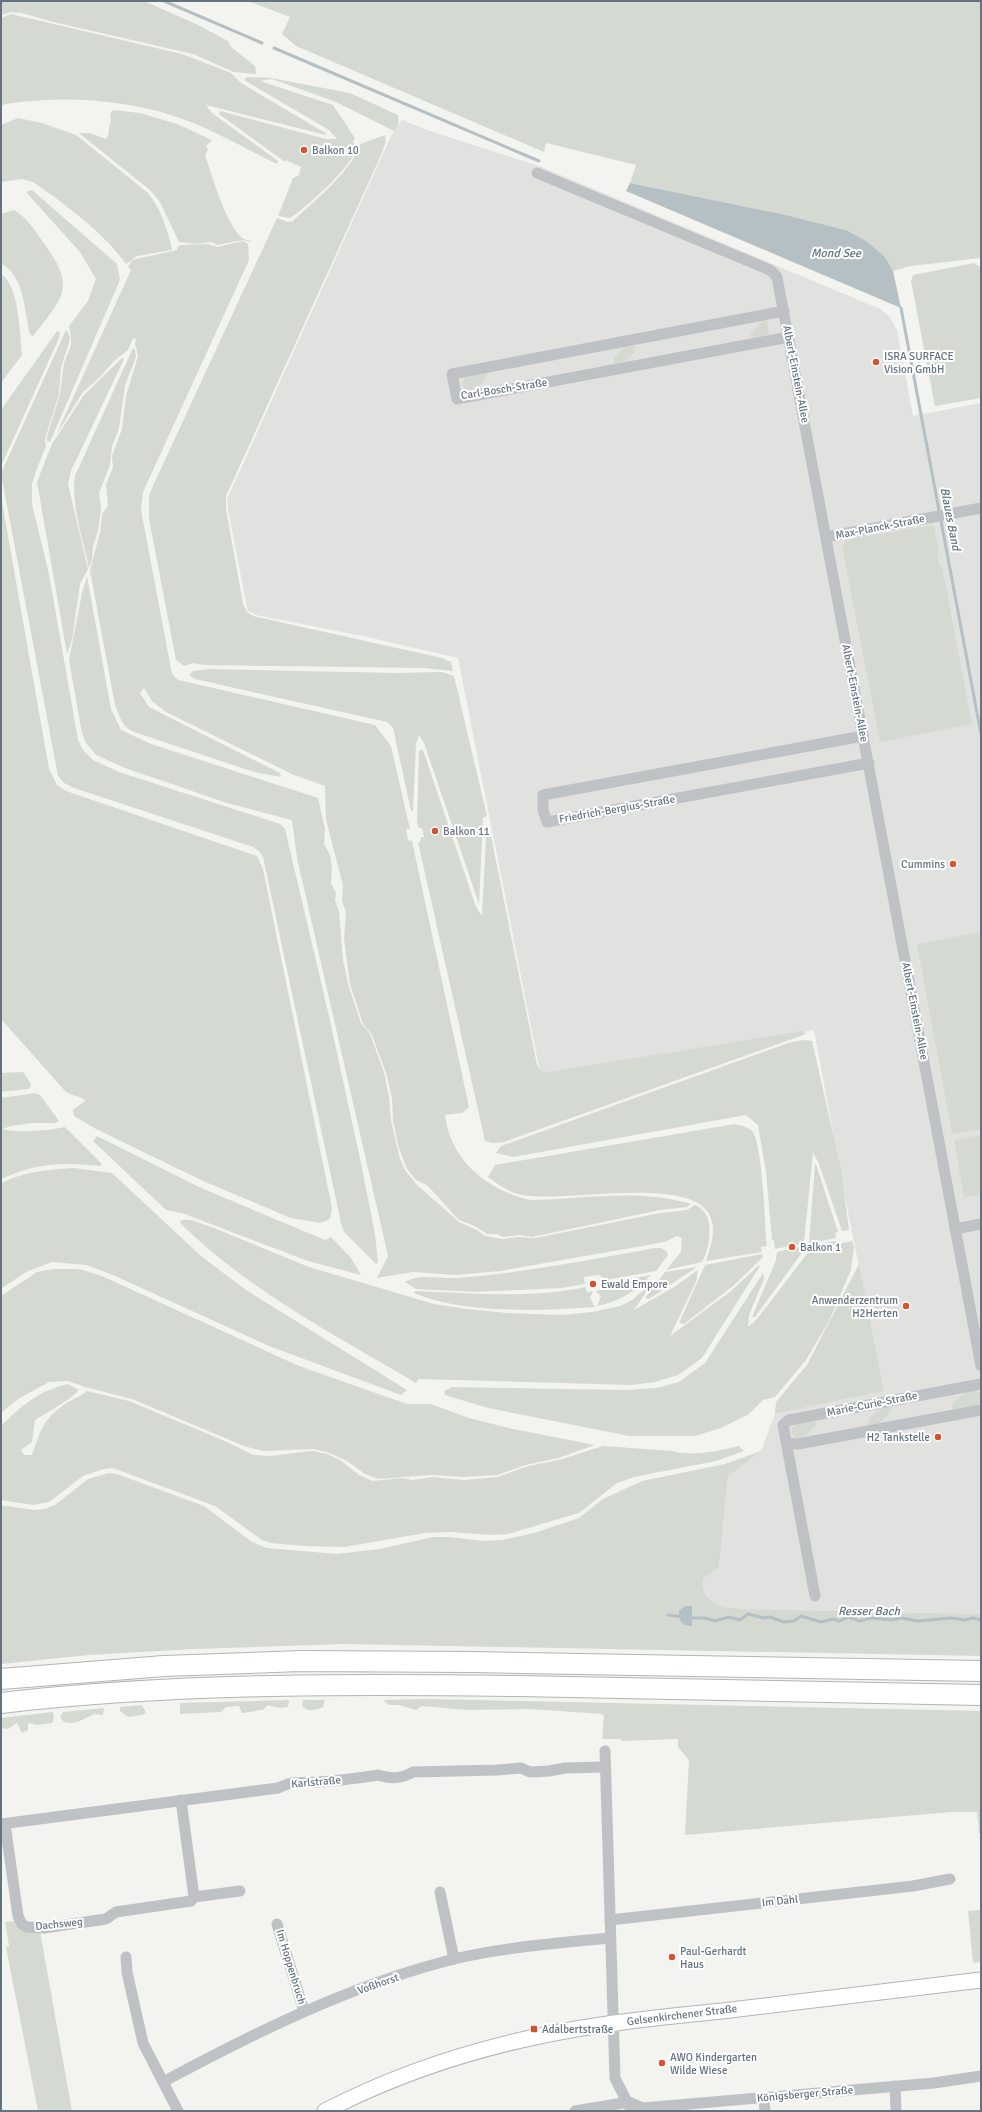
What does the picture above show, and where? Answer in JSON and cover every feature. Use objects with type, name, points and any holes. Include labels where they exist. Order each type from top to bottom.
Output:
[{"type":"highway","points":[[1,1679],[164,1666],[301,1661],[479,1662],[981,1671]]},
{"type":"highway","points":[[1,1703],[45,1698],[165,1689],[360,1684],[981,1695]]},
{"type":"main road","name":"Gelsenkirchener Straße","points":[[324,2111],[391,2081],[480,2051],[535,2038],[614,2024],[981,1980]]},
{"type":"street","name":"Albert-Einstein-Allee","points":[[537,173],[770,270],[776,277],[789,337],[981,1366]]},
{"type":"street","name":"Carl-Bosch-Straße","points":[[784,311],[452,374],[457,399],[789,337]]},
{"type":"street","name":"Max-Planck-Straße","points":[[826,537],[981,508]]},
{"type":"street","name":"Friedrich-Bergius-Straße","points":[[863,736],[543,795],[543,810],[547,822],[868,763]]},
{"type":"street","points":[[955,1229],[981,1224]]},
{"type":"street","name":"Marie-Curie-Straße","points":[[815,1596],[783,1425],[789,1420],[981,1384]]},
{"type":"street","points":[[787,1443],[798,1444],[981,1410]]},
{"type":"street","points":[[575,2111],[629,2106],[615,2078],[605,1751]]},
{"type":"street","name":"Karlstraße","points":[[3,1824],[278,1788],[288,1783],[304,1781],[316,1783],[378,1775],[388,1778],[402,1778],[413,1772],[521,1768],[530,1772],[565,1768],[605,1767]]},
{"type":"street","points":[[181,1800],[194,1897]]},
{"type":"street","name":"Dachsweg","points":[[3,1824],[18,1916],[22,1924],[27,1927],[44,1928],[106,1919],[116,1912],[191,1901],[194,1897],[240,1891]]},
{"type":"street","name":"Im Dahl","points":[[610,1920],[914,1886],[950,1879]]},
{"type":"street","points":[[440,1892],[454,1959]]},
{"type":"street","name":"Im Hoppenbruch","points":[[277,1924],[304,2011]]},
{"type":"street","name":"Voßhorst","points":[[163,2082],[237,2042],[304,2011],[366,1988],[454,1959],[550,1944],[610,1938]]},
{"type":"street","points":[[126,1957],[126,1972],[143,2043],[178,2111]]},
{"type":"street","name":"Königsberger Straße","points":[[629,2106],[643,2108],[764,2098],[952,2081],[981,2076]]},
{"type":"street","points":[[895,2086],[896,2111]]},
{"type":"street","points":[[764,2098],[765,2111]]},
{"type":"shaded area","points":[[1,1],[144,1],[196,24],[228,41],[231,47],[255,66],[256,74],[234,72],[193,54],[53,22],[22,13],[11,12],[1,15]]},
{"type":"shaded area","points":[[248,1],[981,1],[981,258],[911,266],[893,271],[883,256],[846,230],[786,215],[630,183],[636,165],[546,143],[544,152],[296,46],[282,34],[290,17]]},
{"type":"shaded area","points":[[11,14],[182,54],[231,73],[241,83],[327,134],[326,135],[206,105],[212,113],[278,161],[277,164],[200,126],[144,108],[98,101],[74,100],[28,101],[5,104],[1,106],[1,18]]},
{"type":"shaded area","points":[[247,77],[271,78],[350,93],[398,115],[398,125],[394,131],[336,102],[272,79],[260,81],[333,105],[355,138],[353,141],[356,150],[352,158],[337,177],[307,205],[290,218],[278,216],[293,178],[299,175],[301,167],[286,160],[285,162],[219,114],[220,111],[326,139],[337,139],[329,130],[244,80]]},
{"type":"shaded area","points":[[113,110],[140,113],[177,124],[212,140],[206,146],[208,150],[205,155],[224,209],[234,229],[242,238],[251,241],[243,240],[217,245],[211,242],[197,244],[179,242],[160,202],[151,191],[79,133],[90,133],[106,139],[111,121],[110,114]]},
{"type":"shaded area","points":[[18,118],[42,123],[76,135],[148,193],[157,206],[163,220],[172,250],[137,256],[126,264],[106,240],[83,219],[33,182],[22,179],[1,182],[1,125]]},
{"type":"shaded area","points":[[402,120],[433,132],[539,166],[880,309],[889,316],[897,330],[913,416],[981,403],[981,1614],[748,1609],[722,1607],[706,1596],[701,1587],[703,1579],[719,1567],[728,1477],[761,1451],[775,1414],[884,1391],[845,1197],[814,1030],[541,1077],[458,658],[363,636],[256,615],[248,611],[227,500],[391,136]]},
{"type":"shaded area","points":[[385,135],[386,141],[381,155],[226,496],[226,509],[243,604],[247,612],[253,616],[442,658],[451,662],[453,671],[425,668],[204,665],[193,663],[184,666],[176,660],[149,519],[149,496],[152,488],[277,218],[288,222],[293,221],[341,175],[356,154],[360,144]]},
{"type":"shaded area","points":[[32,190],[117,264],[120,280],[50,442],[46,440],[60,394],[64,363],[71,345],[69,326],[88,301],[96,279],[80,252],[26,192]]},
{"type":"shaded area","points":[[14,210],[27,220],[43,242],[60,270],[63,281],[59,300],[33,336],[30,334],[19,286],[15,277],[1,263],[1,214]]},
{"type":"shaded area","points":[[243,241],[248,244],[249,260],[143,492],[141,510],[172,674],[178,680],[375,725],[391,746],[410,829],[406,829],[408,840],[412,841],[469,1107],[462,1113],[445,1115],[448,1131],[454,1146],[473,1171],[499,1189],[530,1200],[631,1195],[671,1199],[691,1204],[687,1207],[660,1210],[532,1237],[519,1235],[503,1237],[497,1234],[487,1234],[475,1226],[459,1220],[427,1185],[416,1180],[407,1169],[398,1145],[393,1121],[392,1098],[386,1073],[372,1035],[363,1024],[350,984],[344,939],[346,912],[342,901],[343,886],[326,819],[325,786],[294,775],[166,712],[152,701],[144,688],[140,693],[149,707],[280,773],[281,777],[254,772],[134,732],[124,724],[120,717],[115,705],[90,571],[100,532],[102,514],[108,506],[106,484],[113,467],[112,456],[122,429],[126,396],[138,356],[135,344],[136,339],[133,338],[128,350],[115,360],[99,378],[83,392],[56,435],[131,270],[128,267],[132,260],[177,250],[178,246],[181,245],[208,244],[217,247]]},
{"type":"shaded area","points":[[974,263],[981,268],[981,398],[935,406],[911,281],[913,275]]},
{"type":"shaded area","points":[[1,274],[12,288],[15,299],[18,311],[22,355],[1,383]]},
{"type":"shaded area","points":[[764,320],[767,320],[769,336],[753,339],[750,334]]},
{"type":"shaded area","points":[[66,330],[70,336],[69,343],[61,367],[59,394],[45,439],[46,446],[32,484],[32,504],[49,574],[78,740],[83,750],[93,760],[119,772],[280,824],[285,829],[329,1016],[361,1163],[375,1234],[378,1262],[376,1264],[344,1232],[341,1223],[263,857],[259,851],[253,847],[74,788],[64,783],[58,776],[2,479],[2,471]]},
{"type":"shaded area","points":[[57,331],[60,332],[59,338],[1,466],[1,410]]},
{"type":"shaded area","points":[[633,345],[635,350],[631,356],[617,365],[614,363],[614,358],[626,346]]},
{"type":"shaded area","points":[[133,348],[135,350],[136,357],[125,385],[119,428],[112,446],[110,465],[99,493],[101,509],[98,531],[93,546],[92,560],[89,568],[76,511],[74,487],[75,476]]},
{"type":"shaded area","points":[[122,358],[124,359],[71,471],[68,484],[88,569],[80,584],[72,640],[67,654],[37,482],[52,444],[84,395]]},
{"type":"shaded area","points":[[487,374],[485,379],[478,387],[469,391],[464,389],[462,383],[466,376]]},
{"type":"shaded area","points":[[1,496],[49,769],[57,785],[66,791],[257,856],[263,869],[332,1208],[330,1219],[320,1223],[291,1218],[203,1181],[96,1129],[74,1116],[73,1110],[86,1100],[66,1092],[1,1019]]},
{"type":"shaded area","points":[[934,525],[939,553],[937,554],[939,566],[942,566],[972,724],[880,742],[842,547],[845,541],[850,539]]},
{"type":"shaded area","points":[[87,576],[111,709],[121,730],[151,744],[318,798],[325,829],[324,844],[330,855],[332,869],[331,883],[336,893],[335,900],[339,911],[343,960],[348,984],[361,1023],[370,1034],[384,1072],[389,1097],[391,1121],[400,1159],[405,1170],[417,1185],[459,1222],[477,1230],[485,1236],[503,1239],[517,1237],[535,1238],[660,1213],[687,1210],[695,1205],[702,1209],[706,1215],[710,1231],[707,1248],[702,1262],[666,1270],[681,1252],[682,1238],[677,1236],[665,1242],[500,1271],[456,1275],[413,1272],[377,1278],[388,1256],[297,858],[292,820],[227,803],[125,768],[96,755],[86,743],[82,733],[69,660],[82,593]]},
{"type":"shaded area","points":[[210,669],[397,673],[442,672],[454,676],[487,816],[483,818],[479,904],[424,743],[419,735],[416,744],[413,811],[411,811],[393,728],[387,722],[195,679],[189,675],[193,671]]},
{"type":"shaded area","points":[[419,750],[423,750],[476,907],[482,916],[486,837],[491,836],[537,1065],[541,1071],[548,1072],[802,1031],[806,1034],[504,1142],[493,1143],[485,1141],[418,842],[420,842],[421,837],[424,837],[422,828],[419,828],[417,823]]},
{"type":"shaded area","points":[[981,932],[981,1129],[952,1134],[917,944]]},
{"type":"shaded area","points":[[805,1040],[812,1041],[841,1169],[849,1230],[842,1231],[819,1164],[813,1152],[804,1243],[775,1249],[774,1241],[772,1240],[766,1172],[758,1125],[746,1115],[513,1157],[496,1153],[501,1146],[791,1042]]},
{"type":"shaded area","points":[[23,1072],[31,1084],[29,1089],[1,1092],[1,1073]]},
{"type":"shaded area","points":[[35,1093],[40,1095],[59,1121],[55,1123],[33,1123],[10,1126],[3,1129],[24,1131],[65,1127],[102,1164],[100,1166],[74,1164],[50,1165],[26,1170],[1,1179],[1,1098]]},
{"type":"shaded area","points":[[735,1124],[746,1127],[752,1131],[758,1149],[761,1165],[767,1246],[761,1247],[762,1252],[706,1261],[713,1232],[713,1226],[709,1214],[697,1202],[676,1196],[651,1193],[622,1193],[541,1197],[523,1195],[514,1192],[488,1177],[495,1165]]},
{"type":"shaded area","points":[[981,1135],[981,1195],[964,1198],[954,1140]]},
{"type":"shaded area","points":[[97,1136],[199,1187],[325,1240],[331,1237],[351,1258],[361,1275],[308,1261],[182,1213],[166,1210],[93,1141]]},
{"type":"shaded area","points":[[816,1164],[838,1232],[835,1233],[836,1238],[809,1243],[815,1165]]},
{"type":"shaded area","points":[[74,1168],[112,1173],[201,1256],[246,1290],[407,1390],[401,1395],[269,1346],[113,1275],[86,1265],[52,1262],[26,1272],[1,1289],[1,1183],[19,1176],[45,1170]]},
{"type":"shaded area","points":[[182,1220],[191,1220],[214,1228],[309,1267],[434,1304],[507,1313],[562,1315],[592,1312],[620,1306],[632,1300],[647,1287],[648,1289],[634,1310],[674,1287],[698,1270],[696,1282],[670,1336],[731,1291],[759,1265],[760,1266],[702,1358],[678,1375],[655,1382],[631,1385],[419,1379],[416,1383],[293,1310],[234,1270],[180,1223]]},
{"type":"shaded area","points":[[836,1241],[837,1244],[852,1241],[854,1247],[851,1270],[829,1321],[806,1360],[775,1397],[763,1400],[749,1414],[721,1428],[695,1436],[629,1436],[488,1408],[445,1395],[444,1391],[452,1387],[625,1390],[657,1388],[679,1382],[705,1363],[763,1273],[764,1279],[749,1315],[748,1327],[757,1319],[810,1250],[810,1245]]},
{"type":"shaded area","points":[[803,1246],[804,1250],[755,1317],[752,1317],[776,1260],[777,1252]]},
{"type":"shaded area","points":[[661,1248],[667,1252],[668,1255],[656,1271],[606,1280],[599,1275],[584,1277],[585,1284],[561,1288],[475,1292],[416,1289],[405,1282],[411,1279],[423,1277],[456,1278],[506,1273],[556,1266]]},
{"type":"shaded area","points":[[762,1254],[763,1257],[733,1286],[684,1324],[679,1323],[705,1265]]},
{"type":"shaded area","points":[[859,1264],[884,1391],[775,1414],[776,1402],[807,1365]]},
{"type":"shaded area","points":[[697,1267],[649,1299],[645,1298],[665,1272]]},
{"type":"shaded area","points":[[53,1269],[79,1269],[102,1276],[299,1366],[407,1404],[431,1404],[469,1418],[513,1429],[595,1445],[558,1458],[526,1465],[497,1475],[463,1477],[432,1475],[378,1479],[365,1474],[347,1461],[327,1452],[313,1449],[263,1451],[244,1446],[132,1399],[68,1381],[49,1382],[18,1399],[1,1413],[1,1296],[37,1272]]},
{"type":"shaded area","points":[[651,1275],[627,1295],[597,1306],[601,1296],[595,1291],[601,1290],[606,1283]]},
{"type":"shaded area","points":[[585,1287],[587,1292],[593,1291],[590,1298],[595,1307],[527,1310],[479,1308],[434,1300],[414,1293],[415,1291],[479,1294],[522,1294],[564,1291]]},
{"type":"shaded area","points":[[68,1384],[79,1390],[65,1402],[35,1420],[32,1442],[21,1450],[24,1455],[32,1455],[40,1432],[51,1415],[65,1404],[87,1391],[129,1401],[220,1439],[254,1455],[270,1456],[312,1451],[327,1454],[340,1460],[359,1475],[372,1481],[403,1478],[412,1480],[433,1477],[464,1480],[498,1477],[528,1466],[559,1460],[603,1446],[672,1451],[680,1453],[706,1453],[739,1446],[744,1451],[716,1461],[634,1477],[617,1483],[579,1513],[508,1534],[492,1535],[451,1532],[425,1533],[344,1547],[271,1543],[262,1540],[215,1506],[113,1468],[104,1469],[83,1476],[49,1502],[33,1505],[1,1500],[1,1426],[24,1405],[48,1391]]},
{"type":"shaded area","points":[[975,1390],[981,1394],[981,1402],[975,1406],[959,1410],[952,1409],[952,1404],[966,1392]]},
{"type":"shaded area","points":[[888,1406],[891,1409],[890,1413],[877,1425],[868,1425],[869,1418],[881,1408]]},
{"type":"shaded area","points":[[813,1420],[815,1421],[816,1425],[802,1439],[795,1438],[792,1432],[794,1425]]},
{"type":"shaded area","points":[[761,1451],[728,1477],[719,1567],[703,1579],[702,1587],[706,1596],[722,1607],[748,1609],[981,1614],[981,1656],[344,1644],[194,1649],[89,1655],[1,1664],[1,1505],[34,1510],[44,1509],[55,1505],[88,1479],[109,1473],[117,1474],[204,1506],[252,1542],[267,1548],[337,1554],[380,1549],[433,1537],[450,1537],[483,1541],[503,1540],[534,1533],[579,1518],[603,1499],[642,1481],[725,1464]]},
{"type":"shaded area","points":[[426,1699],[981,1711],[981,1836],[979,1833],[977,1812],[951,1812],[685,1835],[689,1760],[678,1747],[678,1739],[621,1741],[621,1739],[602,1739],[604,1716],[602,1714],[530,1709],[468,1710],[422,1706],[416,1710],[399,1705],[389,1705],[383,1700]]},
{"type":"shaded area","points":[[289,1700],[288,1707],[279,1708],[268,1705],[263,1710],[245,1713],[242,1713],[239,1706],[226,1707],[221,1712],[180,1714],[180,1703]]},
{"type":"shaded area","points":[[303,1700],[325,1700],[323,1707],[307,1710],[302,1706]]},
{"type":"shaded area","points":[[142,1705],[146,1713],[142,1715],[128,1717],[120,1711],[120,1707]]},
{"type":"shaded area","points":[[104,1708],[103,1715],[95,1714],[72,1723],[64,1722],[60,1717],[63,1712]]},
{"type":"shaded area","points":[[53,1712],[54,1718],[52,1723],[37,1725],[28,1723],[28,1730],[22,1733],[17,1723],[8,1729],[1,1728],[1,1718]]},
{"type":"shaded area","points":[[981,1910],[981,1962],[973,1963],[968,1911]]},
{"type":"shaded area","points":[[16,1921],[40,1931],[72,2111],[38,2111],[6,1947],[9,1946],[5,1922]]},
{"type":"water","name":"Mond See","points":[[630,183],[786,215],[846,230],[866,241],[884,256],[893,271],[901,308],[626,191]]},
{"type":"water","points":[[685,1606],[692,1606],[692,1626],[683,1624],[679,1618],[679,1611]]},
{"type":"waterway","points":[[164,1],[262,43]]},
{"type":"waterway","points":[[274,48],[539,161]]},
{"type":"waterway","name":"Blaues Band","points":[[901,308],[981,734]]},
{"type":"waterway","name":"Resser Bach","points":[[688,1618],[705,1618],[715,1621],[729,1617],[740,1620],[748,1614],[764,1618],[770,1617],[784,1622],[794,1621],[801,1616],[821,1622],[833,1619],[839,1621],[849,1617],[859,1621],[872,1618],[892,1620],[901,1618],[918,1621],[951,1618],[965,1620],[973,1618],[981,1620]]},
{"type":"waterway","name":"Resser Bach","points":[[668,1615],[683,1617]]},
{"type":"place","name":"Balkon 10","points":[[304,150]]},
{"type":"place","name":"ISRA SURFACE Vision GmbH","points":[[876,362]]},
{"type":"place","name":"Balkon 11","points":[[435,831]]},
{"type":"place","name":"Cummins","points":[[953,864]]},
{"type":"place","name":"Balkon 1","points":[[792,1247]]},
{"type":"place","name":"Ewald Empore","points":[[593,1284]]},
{"type":"place","name":"Anwenderzentrum H2Herten","points":[[906,1306]]},
{"type":"place","name":"H2 Tankstelle","points":[[938,1437]]},
{"type":"place","name":"Paul-Gerhardt Haus","points":[[672,1957]]},
{"type":"place","name":"Adalbertstraße","points":[[534,2029]]},
{"type":"place","name":"AWO Kindergarten Wilde Wiese","points":[[662,2063]]}]
